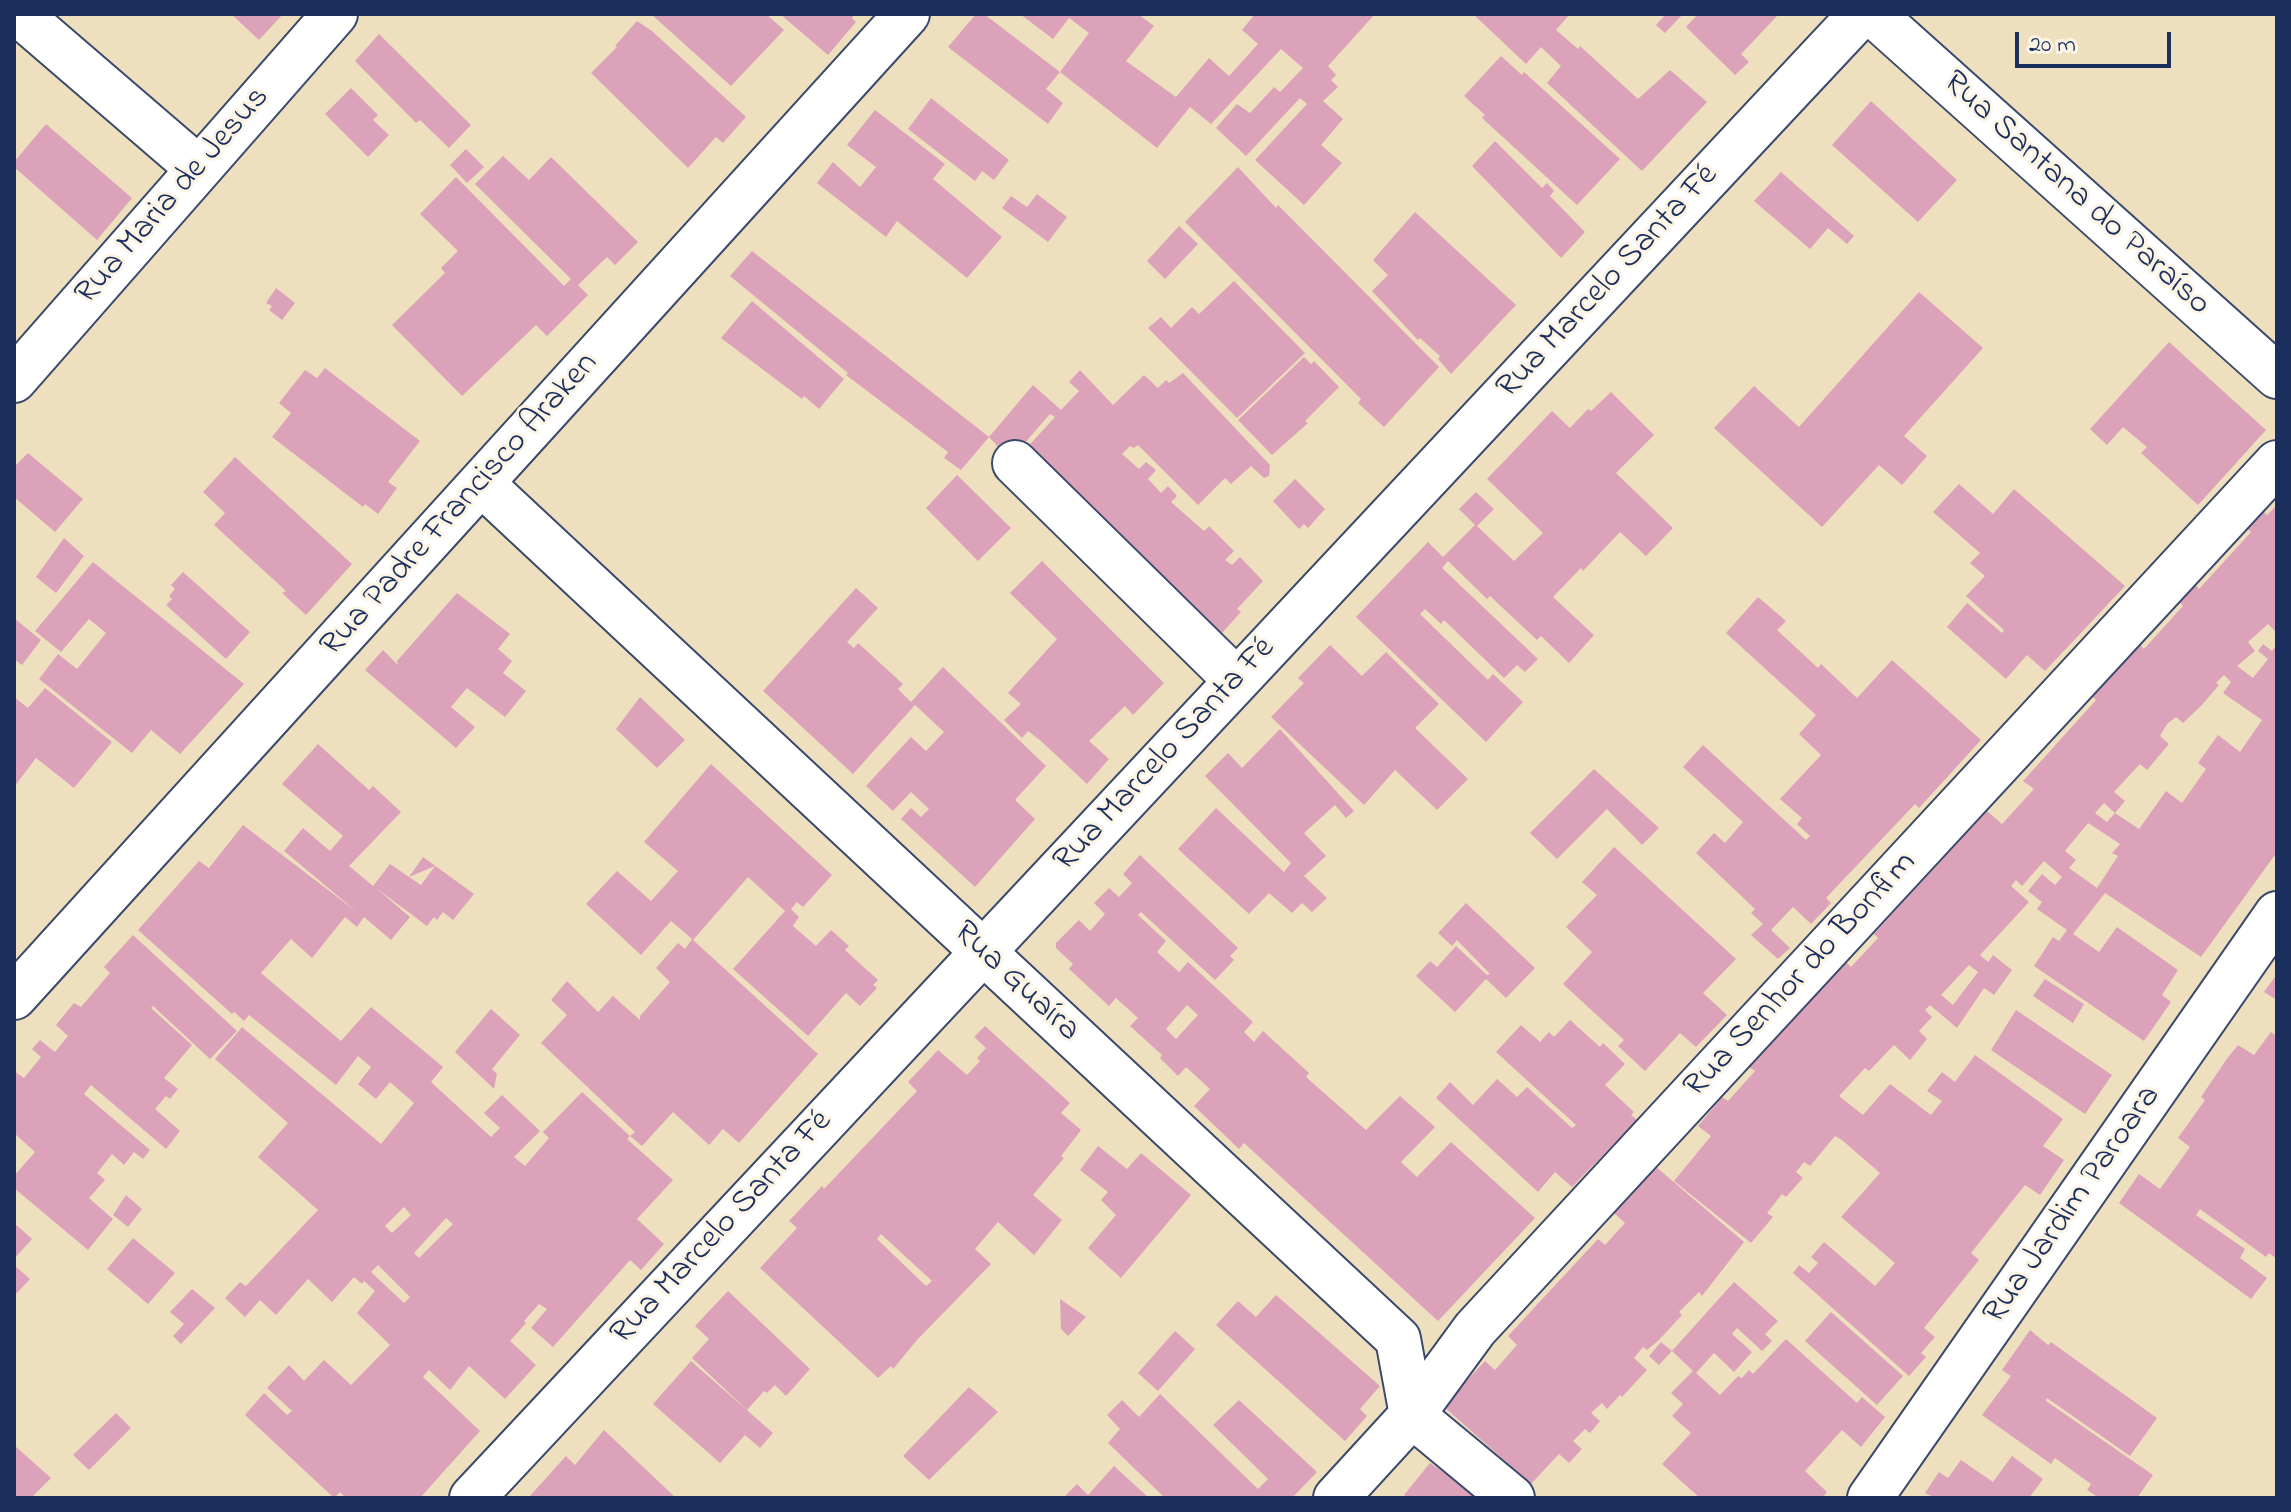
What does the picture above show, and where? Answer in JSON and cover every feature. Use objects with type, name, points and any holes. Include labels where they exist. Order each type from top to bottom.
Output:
[{"type":"street","points":[[19,14],[199,169]]},
{"type":"street","name":"Rua Maria de Jesus","points":[[14,380],[335,14]]},
{"type":"street","name":"Rua Padre Francisco Araken","points":[[14,997],[907,14]]},
{"type":"street","name":"Rua Marcelo Santa Fé","points":[[472,1498],[1861,14]]},
{"type":"street","name":"Rua Santana do Paraíso","points":[[1873,14],[2277,376]]},
{"type":"street","points":[[1015,463],[1236,680]]},
{"type":"street","name":"Rua Senhor do Bonfim","points":[[1336,1498],[1412,1415],[1475,1329],[2277,463]]},
{"type":"street","name":"Rua Guaíra","points":[[482,484],[1398,1339],[1412,1415]]},
{"type":"street","name":"Rua Jardim Paroara","points":[[1870,1498],[2277,914]]},
{"type":"street","points":[[1412,1415],[1512,1498]]},
{"type":"building","points":[[231,14],[283,14],[259,40]]},
{"type":"building","points":[[651,14],[766,14],[784,30],[731,86]]},
{"type":"building","points":[[780,14],[855,14],[852,18],[856,22],[828,55]]},
{"type":"building","points":[[976,14],[984,14],[1060,72],[1046,89],[1063,103],[1048,124],[948,47]]},
{"type":"building","points":[[1020,14],[1138,14],[1154,26],[1126,61],[1176,97],[1209,58],[1229,76],[1258,44],[1242,30],[1255,14],[1375,14],[1328,66],[1336,75],[1331,80],[1338,87],[1323,101],[1343,119],[1321,145],[1342,163],[1304,205],[1255,160],[1307,104],[1300,98],[1246,156],[1216,128],[1237,104],[1250,113],[1274,87],[1280,92],[1303,68],[1281,49],[1211,124],[1190,107],[1157,148],[1060,72],[1089,33],[1069,18],[1053,39]]},
{"type":"building","points":[[1473,14],[1570,14],[1556,30],[1578,49],[1580,46],[1638,99],[1670,70],[1707,102],[1642,171],[1547,83],[1561,66],[1541,47],[1526,64]]},
{"type":"building","points":[[1666,14],[1683,14],[1665,33],[1656,25]]},
{"type":"building","points":[[1698,14],[1779,14],[1741,54],[1749,62],[1735,75],[1686,27]]},
{"type":"building","points":[[637,21],[652,31],[746,117],[723,143],[716,137],[688,168],[591,73]]},
{"type":"building","points":[[379,34],[471,125],[449,148],[420,120],[416,123],[355,61]]},
{"type":"building","points":[[1501,56],[1522,75],[1524,72],[1620,159],[1577,205],[1482,118],[1485,115],[1464,96]]},
{"type":"building","points":[[351,88],[378,115],[373,120],[389,135],[368,157],[325,114]]},
{"type":"building","points":[[931,98],[1009,160],[994,180],[982,171],[975,181],[908,129]]},
{"type":"building","points":[[1871,101],[1957,180],[1918,222],[1832,145]]},
{"type":"building","points":[[875,110],[945,164],[933,179],[1002,237],[967,278],[897,221],[886,237],[817,183],[833,162],[860,187],[876,167],[847,145]]},
{"type":"building","points":[[46,124],[132,198],[97,240],[14,167],[14,162]]},
{"type":"building","points":[[1495,141],[1542,188],[1547,183],[1554,191],[1550,196],[1585,232],[1561,258],[1472,166]]},
{"type":"building","points":[[466,149],[484,167],[467,183],[450,165]]},
{"type":"building","points":[[503,156],[529,180],[551,157],[638,242],[615,265],[607,257],[578,285],[588,295],[547,336],[536,325],[462,396],[392,325],[445,273],[441,268],[458,251],[420,214],[456,177],[564,286],[571,279],[475,184]]},
{"type":"building","points":[[1238,167],[1439,367],[1384,427],[1358,403],[1361,399],[1185,222]]},
{"type":"building","points":[[1781,172],[1854,236],[1847,244],[1828,228],[1810,249],[1754,201]]},
{"type":"building","points":[[1037,194],[1067,217],[1048,242],[1002,208],[1011,196],[1027,207]]},
{"type":"building","points":[[1415,212],[1516,305],[1451,374],[1438,359],[1440,356],[1420,338],[1418,340],[1372,291],[1388,275],[1373,260]]},
{"type":"building","points":[[1179,226],[1198,244],[1165,279],[1147,261]]},
{"type":"building","points":[[752,251],[989,437],[961,470],[944,458],[948,452],[846,375],[848,373],[730,276]]},
{"type":"building","points":[[1234,281],[1305,353],[1237,418],[1148,328],[1161,317],[1171,328],[1192,307],[1199,314]]},
{"type":"building","points":[[276,288],[295,303],[282,320],[269,310],[272,306],[266,303]]},
{"type":"building","points":[[1919,292],[1983,348],[1904,436],[1927,456],[1902,485],[1879,465],[1822,527],[1714,428],[1754,386],[1799,427]]},
{"type":"building","points":[[752,301],[844,379],[819,409],[721,338]]},
{"type":"building","points":[[2169,342],[2266,430],[2198,505],[2141,453],[2147,447],[2123,427],[2107,445],[2090,429]]},
{"type":"building","points":[[1304,357],[1311,364],[1314,361],[1339,387],[1305,421],[1308,423],[1272,455],[1238,420]]},
{"type":"building","points":[[325,368],[420,441],[388,482],[397,488],[378,514],[365,504],[363,507],[272,437],[291,413],[279,403],[305,370],[317,378]]},
{"type":"building","points":[[1080,370],[1113,405],[1144,375],[1158,388],[1166,380],[1169,383],[1183,373],[1270,465],[1269,476],[1264,478],[1251,466],[1231,484],[1225,478],[1198,505],[1138,445],[1134,448],[1130,446],[1122,454],[1139,469],[1146,462],[1156,470],[1148,479],[1161,493],[1168,486],[1177,496],[1171,502],[1204,531],[1209,526],[1234,551],[1225,560],[1232,565],[1240,557],[1263,581],[1237,609],[1241,612],[1212,644],[1023,452],[1055,417],[1050,414],[1010,460],[989,437],[1033,385],[1061,410],[1079,391],[1069,382]]},
{"type":"building","points":[[1611,392],[1654,435],[1616,473],[1673,528],[1646,556],[1620,532],[1553,597],[1594,635],[1569,663],[1541,636],[1537,640],[1490,596],[1487,599],[1448,561],[1442,568],[1538,659],[1525,672],[1517,665],[1504,678],[1444,620],[1441,624],[1425,609],[1420,614],[1488,680],[1493,674],[1523,702],[1486,742],[1356,617],[1428,542],[1443,557],[1475,525],[1459,509],[1476,492],[1494,509],[1477,526],[1514,561],[1543,533],[1487,479],[1552,411],[1570,428],[1588,409],[1591,411]]},
{"type":"building","points":[[28,453],[83,499],[55,532],[14,497],[14,467]]},
{"type":"building","points":[[235,457],[352,564],[306,615],[282,593],[286,591],[214,525],[225,513],[203,492]]},
{"type":"building","points":[[957,475],[1011,528],[978,561],[926,508]]},
{"type":"building","points":[[1295,479],[1325,509],[1308,528],[1304,524],[1299,529],[1273,501]]},
{"type":"building","points":[[1959,484],[1993,514],[2014,489],[2125,586],[2045,671],[2027,655],[2006,679],[1947,627],[1967,603],[2002,633],[2004,630],[1966,596],[1985,576],[1970,563],[1980,553],[1933,512]]},
{"type":"building","points":[[2277,505],[2277,633],[2268,624],[2248,642],[2255,651],[2237,666],[2253,678],[2268,659],[2258,651],[2263,644],[2272,651],[2277,644],[2277,852],[2201,957],[2105,893],[2073,934],[2099,952],[2117,927],[2178,970],[2162,995],[2171,1002],[2144,1041],[2034,966],[2053,937],[2059,941],[2067,930],[2037,909],[2042,902],[2028,891],[2042,874],[2055,885],[2062,877],[2044,861],[2022,886],[2016,880],[2011,886],[2029,902],[1980,955],[1988,962],[1993,955],[2012,970],[1994,995],[1984,988],[1957,1028],[1930,1005],[1925,1010],[1932,1017],[1919,1031],[1927,1039],[1910,1060],[1894,1045],[1869,1071],[1865,1068],[1839,1096],[1863,1115],[1890,1084],[1931,1115],[1942,1101],[1927,1091],[1942,1072],[1955,1082],[1975,1055],[2063,1119],[2043,1146],[2064,1160],[2040,1195],[2025,1185],[1971,1253],[1979,1260],[1924,1328],[1935,1337],[1921,1353],[1926,1357],[1909,1376],[1793,1273],[1799,1265],[1809,1273],[1818,1263],[1811,1257],[1824,1242],[1875,1286],[1895,1263],[1841,1217],[1880,1173],[1842,1140],[1835,1136],[1810,1166],[1804,1162],[1796,1172],[1803,1178],[1786,1197],[1782,1194],[1767,1213],[1773,1217],[1751,1243],[1674,1181],[1711,1136],[1698,1126],[1722,1097],[1728,1101],[1755,1071],[1749,1067],[1771,1040],[1846,962],[1851,967],[1878,938],[1874,934],[1987,811],[2002,824],[2034,789],[2023,781],[2096,700],[2090,694],[2138,642],[2144,649],[2183,606],[2177,599],[2193,582],[2199,589],[2251,532],[2245,526],[2261,509],[2267,515]],"holes":[[[2224,675],[2231,682],[2223,693],[2262,720],[2240,752],[2218,735],[2198,763],[2206,769],[2182,803],[2166,791],[2139,829],[2115,813],[2125,801],[2114,792],[2140,764],[2147,770],[2169,744],[2160,736],[2167,724],[2176,717],[2183,723],[2219,685],[2216,683]],[[2104,803],[2115,813],[2107,822],[2095,813]],[[2088,823],[2120,844],[2112,853],[2118,856],[2097,888],[2069,868],[2076,860],[2065,851]],[[1969,965],[1978,972],[1953,1005],[1941,995]]]},
{"type":"building","points":[[64,538],[84,556],[56,593],[36,577]]},
{"type":"building","points":[[1042,561],[1164,683],[1133,715],[1125,706],[1089,741],[1109,759],[1087,784],[1041,741],[1028,731],[1022,738],[1004,720],[1021,704],[1008,693],[1057,639],[1010,593]]},
{"type":"building","points":[[93,562],[244,684],[180,754],[151,730],[132,753],[39,679],[58,654],[77,669],[106,633],[89,619],[61,652],[35,631]]},
{"type":"building","points":[[183,572],[250,632],[226,659],[166,605],[175,589],[171,585]]},
{"type":"building","points":[[856,588],[878,608],[847,642],[854,648],[858,643],[903,684],[898,689],[911,702],[943,667],[1046,766],[1015,800],[1035,819],[975,887],[901,819],[911,808],[921,817],[929,809],[911,792],[893,811],[866,786],[911,737],[926,751],[944,732],[915,705],[853,774],[763,691]]},
{"type":"building","points":[[457,593],[510,634],[498,649],[512,661],[503,673],[526,691],[505,717],[467,688],[451,707],[475,727],[456,748],[365,670],[383,650],[398,665],[397,661]]},
{"type":"building","points":[[1758,597],[1786,621],[1777,630],[1818,668],[1821,664],[1857,698],[1892,660],[1981,740],[1919,808],[1915,804],[1826,898],[1831,903],[1811,924],[1793,907],[1771,930],[1790,948],[1778,959],[1751,935],[1763,924],[1751,913],[1755,909],[1696,853],[1714,833],[1725,843],[1743,822],[1683,767],[1703,745],[1806,840],[1810,836],[1797,824],[1802,818],[1780,799],[1821,755],[1799,734],[1816,715],[1726,633]]},
{"type":"building","points":[[14,618],[41,640],[22,665],[14,659]]},
{"type":"building","points":[[1330,645],[1362,676],[1386,652],[1439,704],[1415,728],[1468,779],[1437,810],[1395,770],[1364,805],[1271,717],[1304,683],[1298,678]]},
{"type":"building","points":[[45,688],[112,742],[74,788],[36,758],[14,787],[14,697],[28,708]]},
{"type":"building","points":[[640,697],[685,740],[657,768],[616,729]]},
{"type":"building","points":[[1280,729],[1354,811],[1346,818],[1335,805],[1304,833],[1326,856],[1304,876],[1327,898],[1312,912],[1302,903],[1292,913],[1269,893],[1249,914],[1178,849],[1216,808],[1284,872],[1291,863],[1205,776],[1228,753],[1242,768]]},
{"type":"building","points":[[318,744],[369,790],[373,786],[401,812],[349,866],[373,886],[390,864],[409,877],[423,857],[474,894],[453,920],[443,912],[427,926],[376,888],[410,917],[391,940],[364,917],[357,927],[345,917],[312,958],[291,939],[261,973],[341,1041],[371,1007],[443,1067],[431,1082],[491,1137],[500,1128],[484,1113],[502,1095],[540,1131],[514,1157],[525,1166],[549,1138],[543,1132],[582,1092],[630,1136],[627,1139],[673,1180],[637,1219],[664,1244],[641,1270],[630,1260],[553,1347],[531,1328],[547,1309],[539,1304],[524,1321],[526,1323],[510,1341],[536,1365],[505,1399],[469,1366],[450,1390],[429,1370],[423,1377],[480,1431],[420,1498],[346,1498],[340,1492],[334,1498],[245,1415],[264,1393],[287,1415],[292,1411],[267,1388],[289,1365],[304,1381],[324,1360],[351,1385],[390,1345],[357,1313],[375,1291],[354,1277],[332,1302],[308,1279],[276,1315],[260,1300],[245,1317],[225,1298],[240,1282],[246,1286],[318,1210],[258,1157],[288,1123],[215,1059],[242,1027],[381,1144],[414,1103],[390,1082],[376,1099],[358,1084],[371,1067],[358,1056],[336,1085],[249,1015],[244,1021],[234,1012],[232,1014],[138,930],[199,861],[209,868],[243,825],[357,912],[284,851],[303,828],[330,851],[343,836],[282,784]],"holes":[[[435,866],[421,885],[409,877]],[[404,1207],[411,1215],[392,1233],[385,1226]],[[446,1218],[453,1224],[419,1258],[414,1253]],[[378,1265],[410,1297],[404,1303],[371,1272]]]},
{"type":"building","points":[[711,764],[832,875],[803,907],[797,902],[791,909],[799,917],[793,926],[816,946],[831,930],[849,946],[845,950],[878,980],[873,985],[877,988],[860,1006],[846,993],[808,1036],[733,969],[785,911],[748,877],[693,940],[818,1054],[739,1143],[723,1129],[709,1145],[673,1112],[642,1146],[630,1136],[635,1132],[541,1043],[567,1015],[551,1000],[567,981],[598,1012],[613,996],[640,1020],[640,1016],[670,982],[656,968],[678,943],[685,949],[692,939],[671,921],[641,955],[586,904],[617,871],[651,901],[678,871],[644,842]]},
{"type":"building","points":[[1594,769],[1659,828],[1642,845],[1607,809],[1557,859],[1530,833]]},
{"type":"building","points":[[1614,847],[1736,959],[1703,993],[1727,1015],[1696,1047],[1680,1033],[1645,1071],[1618,1046],[1624,1040],[1563,984],[1592,952],[1566,927],[1597,895],[1582,882]]},
{"type":"building","points":[[1140,855],[1238,948],[1230,956],[1234,960],[1215,980],[1141,912],[1138,915],[1166,941],[1157,952],[1179,972],[1188,962],[1253,1022],[1244,1032],[1254,1042],[1263,1031],[1309,1073],[1306,1077],[1366,1130],[1400,1096],[1435,1127],[1401,1162],[1417,1177],[1451,1142],[1535,1218],[1438,1321],[1244,1143],[1239,1149],[1194,1106],[1210,1089],[1186,1067],[1178,1076],[1160,1058],[1162,1055],[1130,1026],[1138,1018],[1116,998],[1109,1006],[1069,969],[1073,964],[1056,948],[1056,943],[1079,920],[1090,931],[1105,914],[1094,903],[1109,888],[1119,897],[1132,883],[1123,874]],"holes":[[[1187,1005],[1198,1015],[1176,1039],[1166,1029]]]},
{"type":"building","points":[[1466,903],[1535,968],[1506,998],[1486,979],[1455,1012],[1416,976],[1430,961],[1437,967],[1456,946],[1487,975],[1490,974],[1457,940],[1452,946],[1438,933]]},
{"type":"building","points":[[133,935],[237,1031],[210,1059],[153,1006],[151,1008],[192,1045],[164,1078],[178,1089],[170,1099],[166,1096],[155,1109],[180,1131],[166,1149],[91,1085],[84,1094],[150,1150],[143,1159],[134,1152],[124,1165],[112,1154],[97,1173],[105,1180],[89,1198],[113,1219],[88,1250],[14,1188],[14,1176],[35,1152],[14,1133],[14,1071],[24,1078],[41,1057],[32,1049],[40,1040],[55,1052],[68,1036],[56,1025],[74,1003],[81,1007],[110,973],[104,967]]},
{"type":"building","points":[[2277,974],[2277,1000],[2264,992]]},
{"type":"building","points":[[2045,979],[2084,1004],[2073,1023],[2033,996]]},
{"type":"building","points":[[491,1009],[520,1035],[492,1069],[497,1074],[494,1089],[455,1052]]},
{"type":"building","points":[[2016,1010],[2112,1075],[2085,1114],[1991,1050]]},
{"type":"building","points":[[1570,1020],[1600,1047],[1603,1043],[1625,1064],[1605,1085],[1634,1112],[1631,1115],[1637,1120],[1572,1187],[1555,1172],[1538,1192],[1436,1098],[1450,1082],[1473,1105],[1497,1079],[1517,1097],[1527,1087],[1572,1128],[1576,1125],[1496,1052],[1521,1025],[1540,1042],[1549,1032],[1554,1037]]},
{"type":"building","points":[[985,1026],[1070,1103],[1061,1113],[1081,1130],[1061,1156],[1064,1158],[1033,1195],[1062,1220],[1034,1255],[998,1222],[975,1249],[991,1264],[893,1369],[891,1366],[878,1378],[760,1268],[797,1228],[789,1221],[822,1186],[824,1189],[917,1091],[908,1082],[938,1050],[967,1075],[980,1061],[977,1058],[986,1048],[974,1037]],"holes":[[[881,1234],[932,1281],[926,1286],[877,1239]]]},
{"type":"building","points":[[2271,1032],[2277,1036],[2277,1259],[2269,1253],[2266,1257],[2200,1209],[2196,1215],[2245,1249],[2240,1258],[2267,1278],[2251,1299],[2119,1203],[2139,1174],[2160,1189],[2190,1147],[2178,1138],[2205,1100],[2201,1097],[2226,1060],[2238,1045],[2254,1055]]},
{"type":"building","points":[[1098,1146],[1127,1169],[1141,1153],[1191,1195],[1121,1278],[1088,1248],[1116,1215],[1101,1200],[1108,1192],[1080,1170]]},
{"type":"building","points":[[1655,1166],[1744,1242],[1702,1296],[1699,1292],[1679,1312],[1682,1315],[1659,1340],[1647,1350],[1643,1347],[1634,1358],[1647,1370],[1607,1409],[1602,1403],[1591,1413],[1600,1421],[1590,1433],[1585,1429],[1573,1441],[1582,1449],[1569,1463],[1559,1454],[1531,1484],[1443,1406],[1485,1361],[1495,1370],[1517,1345],[1508,1336],[1598,1239],[1605,1245],[1625,1223],[1614,1213]]},
{"type":"building","points":[[126,1195],[142,1209],[128,1227],[113,1215]]},
{"type":"building","points":[[14,1223],[32,1239],[14,1259]]},
{"type":"building","points":[[133,1238],[175,1273],[148,1304],[107,1269]]},
{"type":"building","points":[[14,1265],[30,1279],[14,1296]]},
{"type":"building","points":[[1734,1282],[1778,1321],[1765,1334],[1772,1341],[1762,1351],[1737,1328],[1732,1334],[1752,1352],[1734,1372],[1714,1353],[1696,1373],[1720,1395],[1738,1376],[1742,1378],[1749,1370],[1753,1374],[1786,1339],[1857,1403],[1862,1397],[1885,1417],[1861,1447],[1842,1430],[1805,1471],[1827,1492],[1822,1498],[1700,1498],[1662,1464],[1691,1433],[1672,1416],[1683,1404],[1671,1393],[1693,1371],[1672,1351]]},
{"type":"building","points":[[192,1289],[215,1308],[181,1344],[173,1336],[184,1324],[170,1312]]},
{"type":"building","points":[[728,1291],[810,1369],[786,1396],[775,1385],[767,1393],[764,1391],[747,1410],[692,1358],[709,1339],[695,1326]]},
{"type":"building","points":[[1276,1295],[1380,1386],[1360,1409],[1367,1416],[1345,1441],[1216,1325],[1238,1301],[1256,1317]]},
{"type":"building","points":[[1060,1299],[1086,1317],[1068,1336],[1061,1329]]},
{"type":"building","points":[[1831,1312],[1903,1376],[1877,1405],[1805,1341]]},
{"type":"building","points":[[2030,1330],[2157,1418],[2130,1456],[2047,1398],[2046,1401],[2153,1475],[2137,1498],[2099,1498],[2087,1490],[2091,1484],[2055,1458],[2051,1464],[1982,1415],[2011,1376],[2002,1370]]},
{"type":"building","points":[[1175,1331],[1195,1349],[1158,1391],[1138,1373]]},
{"type":"building","points":[[1661,1342],[1672,1351],[1659,1365],[1649,1356]]},
{"type":"building","points":[[691,1361],[773,1433],[760,1448],[745,1435],[720,1463],[653,1404]]},
{"type":"building","points":[[969,1387],[998,1412],[929,1480],[903,1456]]},
{"type":"building","points":[[1160,1394],[1258,1489],[1268,1479],[1213,1425],[1239,1400],[1317,1472],[1292,1498],[1165,1498],[1108,1443],[1120,1429],[1107,1415],[1122,1400],[1139,1417]]},
{"type":"building","points":[[116,1413],[131,1428],[89,1470],[73,1455]]},
{"type":"building","points":[[604,1430],[676,1498],[528,1498],[566,1456],[575,1465]]},
{"type":"building","points":[[14,1445],[51,1478],[31,1498],[14,1498]]},
{"type":"building","points":[[2012,1456],[2043,1479],[2029,1498],[1935,1498],[1925,1493],[1939,1472],[1948,1478],[1961,1460],[1993,1482]]},
{"type":"building","points":[[1430,1463],[1481,1498],[1409,1498],[1404,1495]]},
{"type":"building","points":[[1114,1466],[1149,1498],[1063,1498],[1077,1484],[1088,1495]]}]
